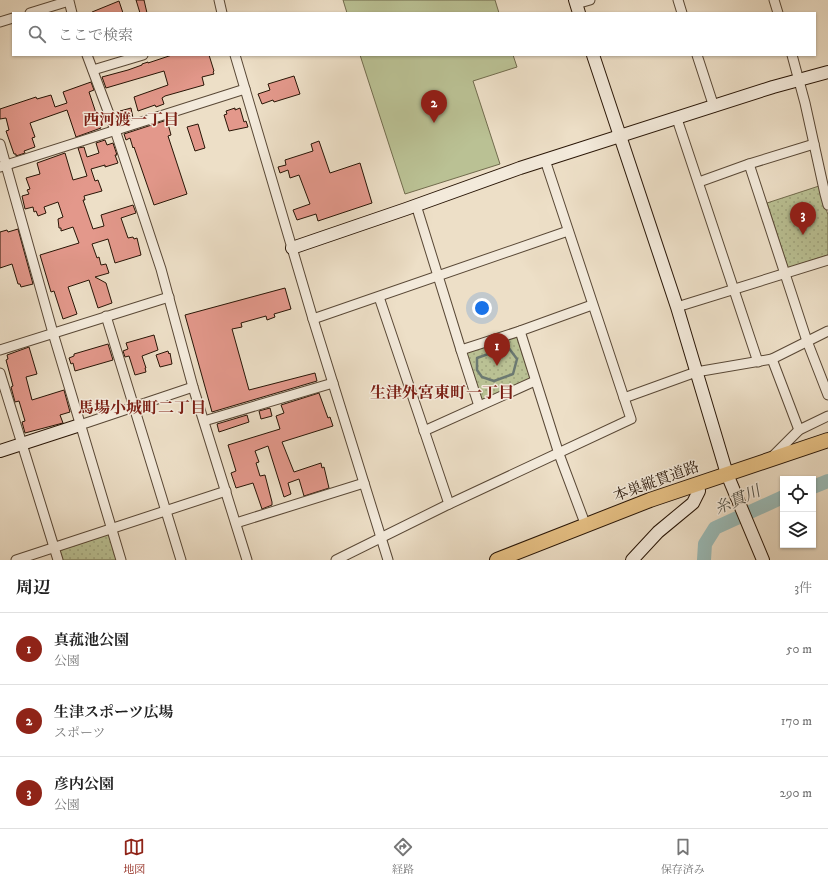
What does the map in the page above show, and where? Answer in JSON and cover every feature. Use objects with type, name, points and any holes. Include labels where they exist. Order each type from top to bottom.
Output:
[{"type":"main road","name":"本巣縦貫道路","points":[[516,560],[653,507],[699,491],[728,477],[770,460],[828,440]]},
{"type":"main road","name":"本巣縦貫道路","points":[[497,560],[650,500],[828,447]]},
{"type":"street","points":[[219,0],[222,12]]},
{"type":"street","points":[[577,6],[590,0]]},
{"type":"street","points":[[678,0],[682,12]]},
{"type":"street","points":[[774,0],[778,12]]},
{"type":"street","points":[[33,12],[69,1],[72,12]]},
{"type":"street","points":[[0,22],[12,18]]},
{"type":"street","points":[[87,56],[115,130],[161,269],[193,387],[247,560]]},
{"type":"street","points":[[93,70],[140,56]]},
{"type":"street","points":[[235,56],[313,319],[388,560]]},
{"type":"street","points":[[593,56],[677,307],[728,477],[764,560]]},
{"type":"street","points":[[697,56],[714,107]]},
{"type":"street","points":[[792,56],[800,79],[828,205]]},
{"type":"street","points":[[292,248],[545,160],[800,79],[828,72]]},
{"type":"street","points":[[3,166],[245,89]]},
{"type":"street","points":[[677,119],[758,362]]},
{"type":"street","points":[[0,144],[3,166],[121,560]]},
{"type":"street","points":[[698,182],[749,164],[814,144]]},
{"type":"street","points":[[336,560],[449,504],[559,454],[631,419],[545,160]]},
{"type":"street","points":[[749,164],[807,341],[828,395]]},
{"type":"street","points":[[416,205],[479,406]]},
{"type":"street","points":[[313,319],[568,231]]},
{"type":"street","points":[[677,307],[734,288],[828,260]]},
{"type":"street","points":[[0,350],[169,297]]},
{"type":"street","points":[[379,297],[449,504]]},
{"type":"street","points":[[461,350],[592,305]]},
{"type":"street","points":[[106,316],[181,560]]},
{"type":"street","points":[[624,398],[696,372],[772,359],[828,330]]},
{"type":"street","points":[[520,331],[559,454],[586,526]]},
{"type":"street","points":[[772,359],[799,430]]},
{"type":"street","points":[[0,373],[58,560]]},
{"type":"street","points":[[424,431],[535,381]]},
{"type":"street","points":[[204,421],[333,383]]},
{"type":"street","points":[[0,451],[193,387]]},
{"type":"street","points":[[770,460],[799,430],[828,416]]},
{"type":"street","points":[[236,523],[364,483]]},
{"type":"street","points":[[16,560],[226,491]]},
{"type":"street","points":[[632,560],[654,537],[693,503],[699,491]]},
{"type":"green space","points":[[343,0],[495,0],[499,12],[347,12]]},
{"type":"green space","points":[[360,56],[513,56],[517,67],[473,81],[500,164],[405,194]]},
{"type":"green space","points":[[819,186],[828,215],[828,255],[788,268],[767,203]]},
{"type":"green space","points":[[516,334],[531,380],[478,402],[463,352]]},
{"type":"green space","points":[[109,533],[117,560],[62,560],[58,549]]},
{"type":"building","points":[[136,0],[144,0],[147,12],[140,12]]},
{"type":"building","points":[[119,1],[123,12],[92,12]]},
{"type":"building","points":[[169,56],[209,56],[214,74],[202,77],[204,85],[165,96],[162,98],[164,104],[156,107],[155,105],[138,111],[134,97],[168,85],[164,71],[106,88],[102,77]]},
{"type":"building","points":[[294,76],[300,94],[262,104],[258,94],[270,90],[268,84]]},
{"type":"building","points":[[91,82],[94,90],[89,92],[101,128],[76,137],[67,110],[30,123],[35,137],[32,138],[35,147],[16,156],[16,154],[14,154],[6,131],[9,130],[6,118],[0,119],[0,109],[36,97],[37,99],[51,95],[55,107],[67,103],[63,92]]},
{"type":"building","points":[[131,108],[133,118],[123,121],[120,111]]},
{"type":"building","points":[[235,108],[235,110],[240,108],[244,122],[246,121],[248,127],[229,131],[224,115],[227,114],[226,111]]},
{"type":"building","points":[[167,120],[171,135],[168,136],[187,194],[154,205],[134,147],[133,148],[130,138],[126,140],[124,134]]},
{"type":"building","points":[[198,124],[205,148],[195,151],[187,127]]},
{"type":"building","points":[[105,140],[107,145],[113,143],[118,163],[91,169],[95,181],[98,180],[102,191],[84,196],[85,200],[83,200],[93,229],[104,226],[101,215],[133,205],[136,213],[121,218],[128,238],[137,238],[141,255],[115,263],[108,239],[92,244],[97,258],[99,257],[101,265],[106,264],[109,273],[95,277],[106,283],[112,303],[98,308],[89,280],[68,287],[77,314],[63,319],[54,291],[51,292],[40,255],[79,243],[73,227],[61,231],[61,228],[59,228],[58,219],[63,217],[58,202],[44,207],[46,213],[38,216],[36,211],[34,212],[33,207],[25,209],[22,196],[29,194],[27,190],[30,189],[26,178],[40,174],[37,163],[65,153],[73,180],[87,176],[78,148],[84,147],[87,157],[99,153],[96,143]]},
{"type":"building","points":[[319,141],[330,173],[360,163],[372,203],[318,221],[316,214],[297,220],[293,210],[310,204],[299,175],[290,178],[288,170],[280,173],[278,167],[286,165],[285,160],[313,151],[311,144]]},
{"type":"building","points":[[18,229],[33,284],[21,287],[20,284],[18,284],[12,264],[0,268],[0,232],[7,230],[8,232]]},
{"type":"building","points":[[285,288],[291,309],[274,314],[275,317],[267,320],[266,316],[241,323],[242,327],[232,329],[249,390],[315,373],[317,381],[212,412],[185,315]]},
{"type":"building","points":[[154,335],[158,350],[142,356],[146,372],[135,375],[129,356],[125,357],[123,351],[128,349],[126,343]]},
{"type":"building","points":[[108,344],[113,360],[75,371],[73,363],[71,364],[69,358],[74,356],[74,354]]},
{"type":"building","points":[[29,347],[37,374],[26,377],[32,400],[64,390],[70,412],[60,415],[63,423],[25,433],[22,422],[25,421],[19,401],[15,402],[11,387],[13,386],[6,360],[8,359],[7,355]]},
{"type":"building","points":[[168,351],[169,354],[170,353],[172,364],[160,367],[156,355]]},
{"type":"building","points":[[319,393],[328,418],[330,417],[333,426],[282,442],[294,472],[321,463],[322,468],[324,467],[329,488],[304,496],[299,479],[288,483],[291,494],[284,497],[268,446],[255,451],[259,462],[256,463],[260,476],[265,475],[272,502],[272,505],[262,509],[253,483],[236,488],[231,473],[236,471],[228,445],[280,429],[276,416],[284,413],[281,405]]},
{"type":"building","points":[[270,408],[272,416],[261,419],[259,411]]},
{"type":"building","points":[[247,415],[249,422],[219,432],[217,424]]},
{"type":"waterway","points":[[508,347],[517,359],[513,374],[494,381],[482,377],[477,370],[477,358],[508,347]]},
{"type":"waterway","name":"糸貫川","points":[[816,486],[828,481]]},
{"type":"waterway","name":"糸貫川","points":[[704,560],[705,544],[715,528],[780,498]]},
{"type":"place","name":"生津スポーツ広場","points":[[434,123]]},
{"type":"place","name":"彦内公園","points":[[803,235]]},
{"type":"place","name":"真菰池公園","points":[[497,366]]},
{"type":"district","name":"西河渡一丁目","points":[[131,119]]},
{"type":"district","name":"生津外宮東町一丁目","points":[[442,392]]},
{"type":"district","name":"馬場小城町二丁目","points":[[142,407]]}]
